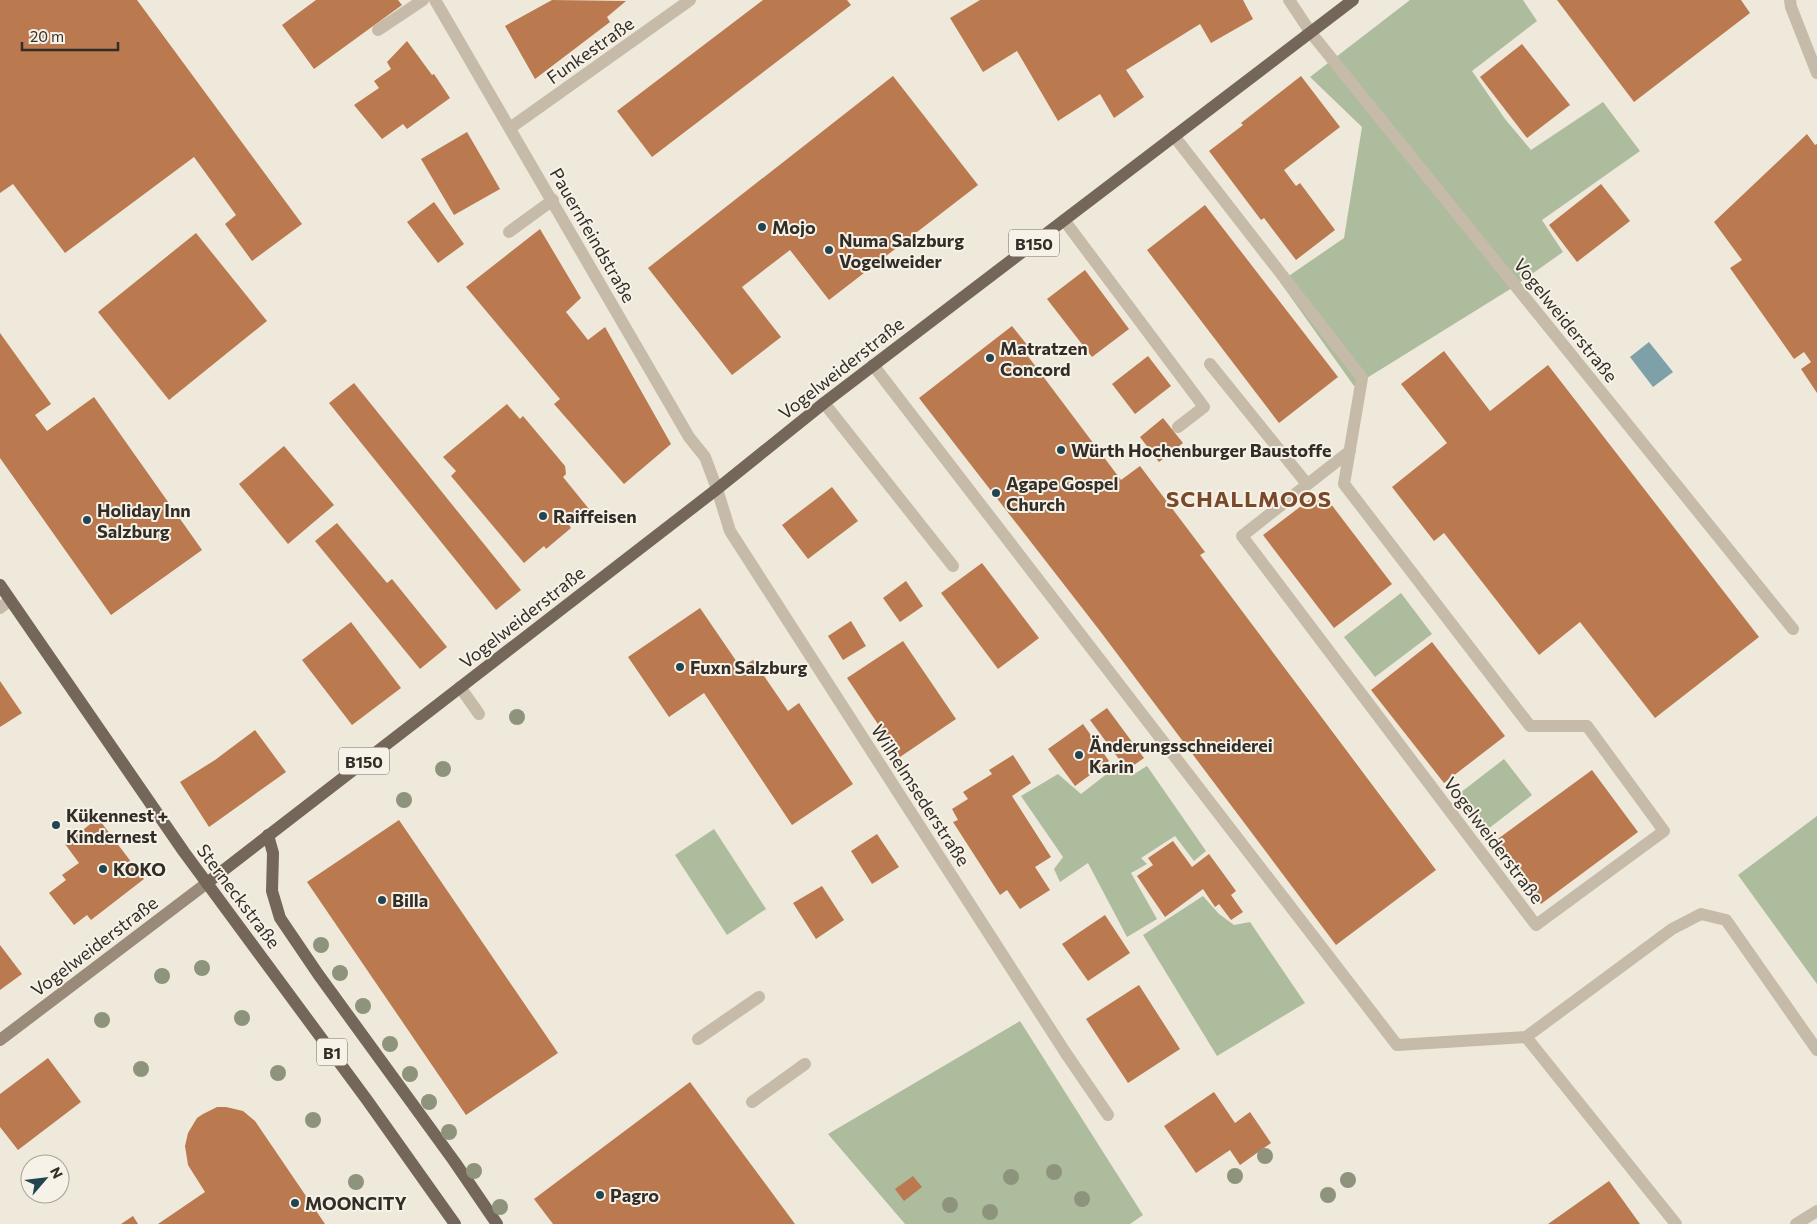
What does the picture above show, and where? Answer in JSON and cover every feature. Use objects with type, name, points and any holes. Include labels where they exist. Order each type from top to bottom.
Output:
[{"type":"main road","name":"Vogelweiderstraße","points":[[207,883],[717,489],[873,365],[1353,0]]},
{"type":"main road","name":"Sterneckstraße","points":[[0,585],[5,604],[455,1224]]},
{"type":"main road","points":[[268,835],[274,853],[272,891],[280,918],[497,1224]]},
{"type":"street","points":[[378,30],[423,0]]},
{"type":"street","name":"Pauernfeindstraße","points":[[435,0],[553,200],[689,437],[705,457],[717,489]]},
{"type":"street","name":"Funkestraße","points":[[510,128],[690,0]]},
{"type":"street","points":[[1288,0],[1311,33]]},
{"type":"street","points":[[1790,0],[1817,73]]},
{"type":"street","name":"Vogelweiderstraße","points":[[1311,33],[1794,629]]},
{"type":"street","name":"Vogelweiderstraße","points":[[1174,136],[1362,378],[1350,451],[1344,484],[1530,726],[1587,726],[1664,831],[1536,925],[1242,536],[1350,451]]},
{"type":"street","points":[[509,232],[553,200]]},
{"type":"street","points":[[1064,220],[1204,407],[1178,426]]},
{"type":"street","points":[[1210,364],[1307,484]]},
{"type":"street","points":[[873,365],[1397,1045],[1526,1037],[1672,928],[1701,914],[1726,920],[1817,1050]]},
{"type":"street","points":[[824,403],[953,566]]},
{"type":"street","name":"Wilhelmsederstraße","points":[[717,489],[730,531],[1064,1052],[1108,1114]]},
{"type":"street","points":[[460,687],[479,714]]},
{"type":"street","name":"Vogelweiderstraße","points":[[0,1040],[207,883]]},
{"type":"street","points":[[698,1039],[759,997]]},
{"type":"street","points":[[1526,1037],[1676,1224]]},
{"type":"street","points":[[752,1102],[804,1064]]},
{"type":"street","points":[[1796,1224],[1817,1210]]},
{"type":"green space","points":[[1410,0],[1523,0],[1537,21],[1472,71],[1505,119],[1531,150],[1603,102],[1640,151],[1542,220],[1563,252],[1512,288],[1354,386],[1280,282],[1344,238],[1362,127],[1310,77]]},
{"type":"green space","points":[[1401,593],[1432,634],[1375,677],[1344,637]]},
{"type":"green space","points":[[1504,759],[1532,795],[1488,829],[1460,793]]},
{"type":"green space","points":[[1117,766],[1131,776],[1147,766],[1206,851],[1194,861],[1175,836],[1141,858],[1147,864],[1131,873],[1157,919],[1127,937],[1088,863],[1060,882],[1054,869],[1063,857],[1021,796],[1058,774],[1081,794]]},
{"type":"green space","points":[[1817,816],[1817,984],[1738,875]]},
{"type":"green space","points":[[714,829],[766,909],[727,935],[675,855]]},
{"type":"green space","points":[[1203,896],[1219,914],[1234,925],[1250,922],[1305,1003],[1217,1056],[1143,935]]},
{"type":"green space","points":[[1020,1021],[1143,1215],[1130,1224],[905,1224],[828,1134]]},
{"type":"water","points":[[1649,342],[1673,372],[1653,387],[1630,357]]},
{"type":"building","points":[[0,0],[137,0],[302,224],[252,261],[225,224],[236,215],[194,157],[65,253],[13,184],[0,193]]},
{"type":"building","points":[[316,0],[398,0],[402,5],[314,69],[282,25]]},
{"type":"building","points":[[552,0],[626,1],[607,17],[610,22],[535,79],[505,26]]},
{"type":"building","points":[[763,0],[847,0],[851,5],[652,157],[617,111]]},
{"type":"building","points":[[980,0],[1243,0],[1253,19],[1211,43],[1200,24],[1126,70],[1144,97],[1114,118],[1100,94],[1058,121],[1017,51],[983,72],[950,18]]},
{"type":"building","points":[[1557,0],[1741,0],[1750,13],[1634,102]]},
{"type":"building","points":[[407,41],[432,75],[434,74],[450,98],[407,129],[403,124],[382,139],[354,105],[379,88],[374,81],[391,69],[387,62]]},
{"type":"building","points":[[1522,44],[1570,105],[1527,138],[1480,77]]},
{"type":"building","points":[[893,76],[978,185],[829,300],[790,250],[742,287],[781,337],[732,375],[648,268]]},
{"type":"building","points":[[1301,76],[1340,127],[1284,170],[1296,186],[1300,183],[1335,230],[1296,260],[1264,218],[1261,220],[1209,151]]},
{"type":"building","points":[[467,132],[500,189],[454,215],[421,159]]},
{"type":"building","points":[[1807,134],[1815,145],[1817,144],[1817,393],[1801,369],[1811,362],[1804,352],[1794,359],[1730,268],[1742,260],[1714,222]]},
{"type":"building","points":[[1601,184],[1630,221],[1577,262],[1549,225]]},
{"type":"building","points":[[434,202],[464,244],[438,263],[407,222]]},
{"type":"building","points":[[1205,205],[1338,377],[1279,423],[1147,250]]},
{"type":"building","points":[[540,229],[581,298],[566,312],[588,340],[605,327],[671,444],[624,484],[554,404],[560,399],[466,287]]},
{"type":"building","points":[[196,233],[267,321],[169,400],[98,312]]},
{"type":"building","points":[[1085,270],[1129,329],[1092,357],[1047,299]]},
{"type":"building","points":[[1012,326],[1032,351],[1027,355],[1121,480],[1140,466],[1205,552],[1200,555],[1436,870],[1336,945],[1100,631],[919,398]]},
{"type":"building","points":[[0,333],[51,404],[35,415],[47,431],[94,397],[202,550],[111,615],[0,458]]},
{"type":"building","points":[[1444,351],[1490,411],[1548,365],[1759,637],[1655,718],[1580,622],[1539,655],[1444,533],[1434,541],[1392,487],[1447,443],[1401,384]]},
{"type":"building","points":[[1148,356],[1171,386],[1135,414],[1112,384]]},
{"type":"building","points":[[354,383],[521,590],[496,610],[329,403]]},
{"type":"building","points":[[507,404],[520,419],[523,416],[565,466],[566,474],[563,477],[589,509],[569,525],[571,528],[546,549],[544,546],[524,563],[451,476],[456,471],[443,457]]},
{"type":"building","points":[[1163,418],[1183,443],[1159,462],[1140,437]]},
{"type":"building","points":[[284,446],[334,505],[288,544],[239,484]]},
{"type":"building","points":[[832,487],[858,521],[808,559],[782,525]]},
{"type":"building","points":[[1321,491],[1392,584],[1334,628],[1263,535]]},
{"type":"building","points":[[337,523],[387,583],[392,579],[447,647],[420,669],[315,541]]},
{"type":"building","points":[[982,563],[1039,638],[998,669],[941,593]]},
{"type":"building","points":[[906,581],[923,606],[900,622],[883,598]]},
{"type":"building","points":[[700,608],[741,668],[753,660],[788,711],[799,703],[853,784],[792,825],[704,693],[669,717],[628,657]]},
{"type":"building","points":[[851,621],[866,646],[843,660],[828,636]]},
{"type":"building","points":[[351,622],[401,688],[352,725],[302,660]]},
{"type":"building","points":[[903,641],[956,719],[900,757],[847,678]]},
{"type":"building","points":[[1432,642],[1505,736],[1444,783],[1371,690]]},
{"type":"building","points":[[0,681],[22,713],[0,727]]},
{"type":"building","points":[[1107,708],[1144,758],[1127,770],[1090,720]]},
{"type":"building","name":"Änderungsschneiderei Karin","points":[[1083,724],[1109,761],[1075,786],[1048,749]]},
{"type":"building","points":[[255,730],[286,772],[209,827],[180,782],[215,760]]},
{"type":"building","points":[[1013,755],[1031,783],[1012,796],[1051,857],[1035,867],[1050,890],[1020,909],[1007,890],[1000,895],[953,822],[958,820],[952,809],[968,799],[963,792],[992,774],[989,770]]},
{"type":"building","points":[[1592,770],[1638,832],[1541,904],[1495,841]]},
{"type":"building","name":"KOKO","points":[[98,818],[144,879],[91,920],[87,915],[74,925],[49,893],[66,880],[62,875],[79,863],[65,844]]},
{"type":"building","points":[[399,820],[558,1053],[466,1115],[307,882]]},
{"type":"building","points":[[877,834],[899,867],[872,884],[851,851]]},
{"type":"building","points":[[1173,841],[1192,867],[1209,854],[1236,891],[1231,895],[1243,912],[1231,920],[1219,904],[1215,907],[1203,889],[1165,917],[1137,876],[1153,865],[1148,858]]},
{"type":"building","points":[[822,886],[844,920],[816,939],[793,903]]},
{"type":"building","points":[[1105,915],[1130,953],[1088,981],[1062,944]]},
{"type":"building","points":[[0,945],[22,974],[0,990]]},
{"type":"building","points":[[1139,985],[1180,1049],[1128,1083],[1086,1019]]},
{"type":"building","points":[[48,1058],[81,1102],[18,1150],[0,1127],[0,1094]]},
{"type":"building","points":[[690,1082],[795,1224],[553,1224],[534,1199]]},
{"type":"building","points":[[1214,1092],[1235,1123],[1250,1112],[1271,1143],[1240,1165],[1230,1150],[1196,1173],[1164,1126]]},
{"type":"building","points":[[217,1107],[243,1111],[255,1121],[325,1224],[158,1224],[205,1192],[188,1165],[185,1146],[188,1133],[197,1118]]},
{"type":"building","points":[[913,1176],[922,1187],[904,1201],[895,1189]]},
{"type":"building","points":[[1609,1181],[1640,1224],[1548,1224]]},
{"type":"building","points":[[133,1216],[138,1224],[121,1224]]},
{"type":"place","name":"Mojo","points":[[762,227]]},
{"type":"place","name":"Numa Salzburg Vogelweider","points":[[829,250]]},
{"type":"place","name":"Matratzen Concord","points":[[990,358]]},
{"type":"place","name":"Würth Hochenburger Baustoffe","points":[[1061,450]]},
{"type":"place","name":"Agape Gospel Church","points":[[996,493]]},
{"type":"place","name":"Raiffeisen","points":[[543,516]]},
{"type":"place","name":"Holiday Inn Salzburg","points":[[87,520]]},
{"type":"place","name":"Fuxn Salzburg","points":[[680,667]]},
{"type":"place","name":"Änderungsschneiderei Karin","points":[[1079,755]]},
{"type":"place","name":"Kükennest + Kindernest","points":[[56,825]]},
{"type":"place","name":"KOKO","points":[[103,869]]},
{"type":"place","name":"Billa","points":[[382,900]]},
{"type":"place","name":"Pagro","points":[[600,1195]]},
{"type":"place","name":"MOONCITY","points":[[295,1203]]},
{"type":"district","name":"SCHALLMOOS","points":[[1249,498]]}]
